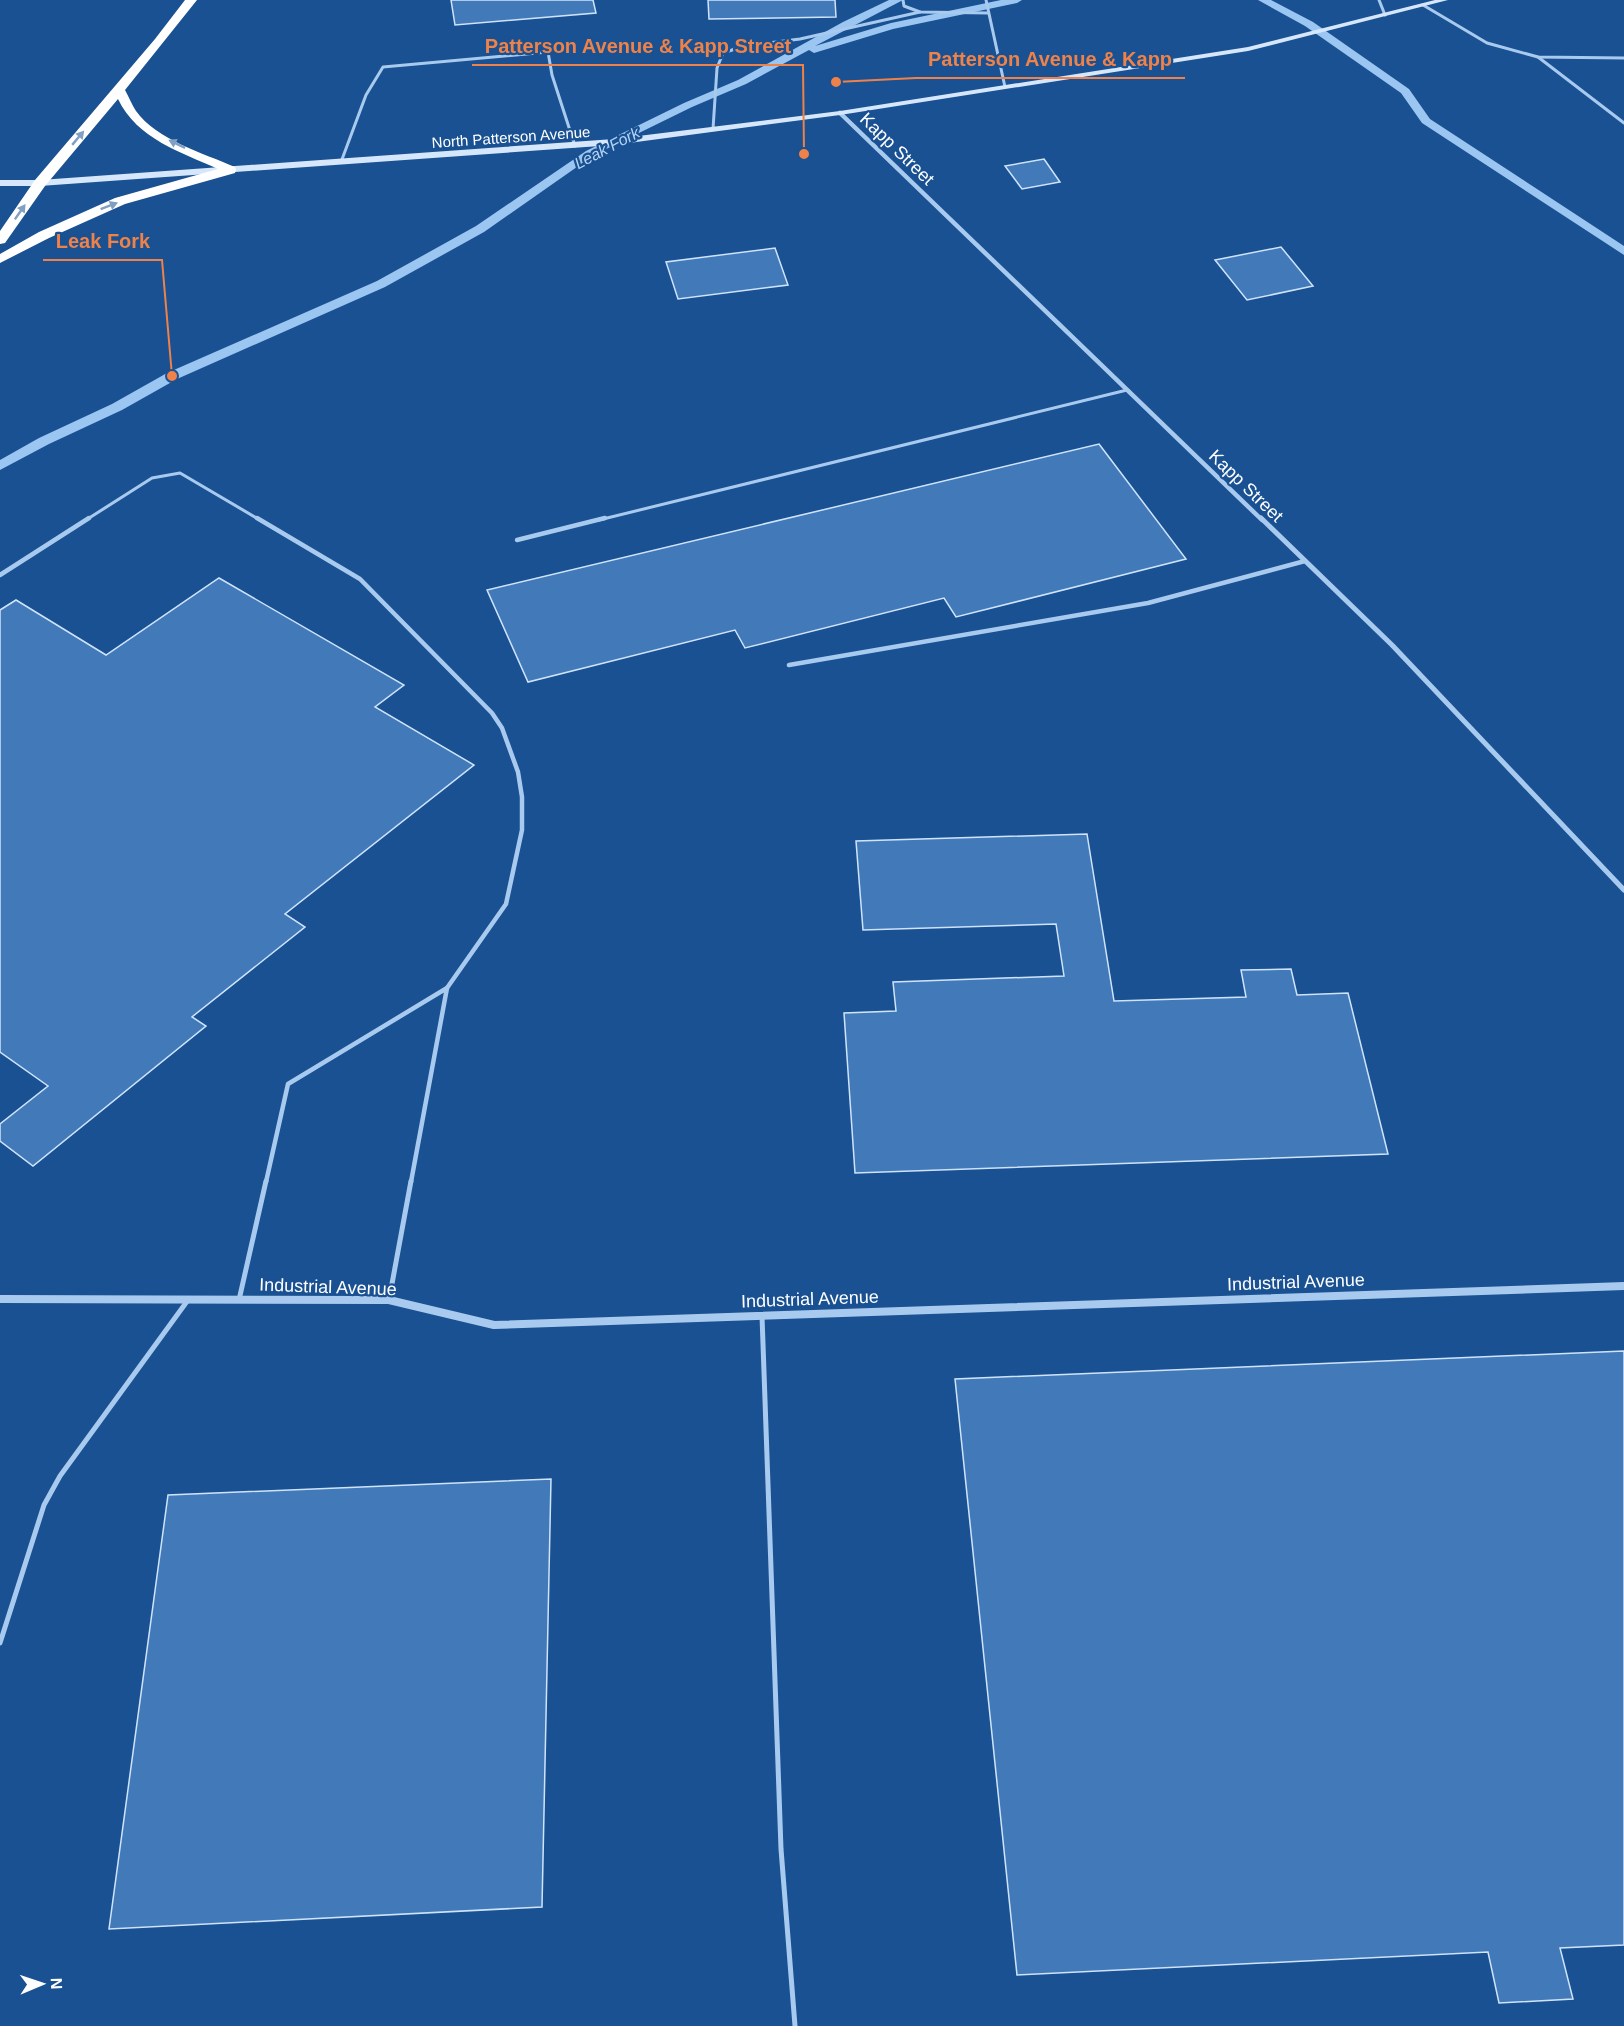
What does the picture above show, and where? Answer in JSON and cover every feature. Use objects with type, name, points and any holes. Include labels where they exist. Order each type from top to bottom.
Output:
[{"type":"highway","points":[[0,240],[40,183],[191,0]]},
{"type":"highway","points":[[119,89],[132,113],[143,124],[165,139],[230,170]]},
{"type":"highway","points":[[0,260],[44,235],[103,208],[150,191],[230,170]]},
{"type":"main road","name":"North Patterson Avenue","points":[[0,183],[40,183],[574,146],[840,113],[1248,49],[1444,0]]},
{"type":"street","name":"Kapp Street","points":[[840,113],[1392,645],[1624,890]]},
{"type":"street","name":"Industrial Avenue","points":[[0,1299],[390,1300],[494,1325],[1624,1286]]},
{"type":"lane","points":[[903,0],[904,6],[920,12]]},
{"type":"lane","points":[[986,0],[1005,87]]},
{"type":"lane","points":[[1379,0],[1385,15]]},
{"type":"lane","points":[[1423,5],[1487,43],[1538,57],[1624,58]]},
{"type":"lane","points":[[713,129],[717,68],[723,53],[744,46],[800,39],[920,12],[988,13]]},
{"type":"lane","points":[[341,162],[366,95],[383,67],[548,52],[552,75],[574,146]]},
{"type":"lane","points":[[1538,57],[1624,123]]},
{"type":"lane","points":[[517,540],[1127,390]]},
{"type":"lane","points":[[0,575],[152,478],[180,473],[360,579],[492,713],[502,728],[518,772],[522,797],[522,830],[506,904],[447,988],[288,1084],[239,1300]]},
{"type":"lane","points":[[789,665],[1148,603],[1305,561]]},
{"type":"lane","points":[[390,1300],[447,988]]},
{"type":"lane","points":[[0,1643],[44,1505],[60,1476],[188,1300]]},
{"type":"lane","points":[[762,1316],[772,1542],[782,1874],[795,2026]]},
{"type":"building","points":[[451,0],[593,0],[596,13],[455,25]]},
{"type":"building","points":[[708,0],[835,0],[836,17],[709,19]]},
{"type":"building","points":[[1044,159],[1060,182],[1022,189],[1005,166]]},
{"type":"building","points":[[1281,247],[1313,286],[1247,300],[1215,260]]},
{"type":"building","points":[[775,248],[788,285],[678,299],[666,262]]},
{"type":"building","points":[[1099,444],[1186,559],[956,617],[944,598],[745,648],[735,630],[528,682],[487,590]]},
{"type":"building","points":[[219,578],[404,685],[375,707],[474,765],[285,914],[305,927],[192,1017],[206,1026],[33,1166],[0,1141],[0,1124],[48,1086],[0,1052],[0,610],[16,600],[106,655]]},
{"type":"building","points":[[1087,834],[1114,1001],[1246,997],[1241,970],[1291,969],[1297,995],[1348,993],[1388,1154],[855,1173],[844,1013],[896,1011],[893,982],[1064,976],[1056,924],[863,930],[856,841]]},
{"type":"building","points":[[1624,1351],[1624,1945],[1560,1948],[1573,1999],[1499,2003],[1488,1952],[1017,1975],[955,1379]]},
{"type":"building","points":[[551,1479],[542,1907],[109,1929],[168,1495]]},
{"type":"waterway","name":"Leak Fork","points":[[0,466],[44,441],[117,407],[172,376],[381,284],[480,229],[590,153],[688,105],[742,82],[847,24],[898,0]]},
{"type":"waterway","points":[[814,50],[891,26],[1017,0]]},
{"type":"waterway","points":[[1263,0],[1309,24],[1405,91],[1426,121],[1624,251]]},
{"type":"place","name":"Patterson Avenue & Kapp","points":[[836,82]]},
{"type":"place","name":"Patterson Avenue & Kapp Street","points":[[804,154]]},
{"type":"place","name":"Leak Fork","points":[[172,376]]}]
